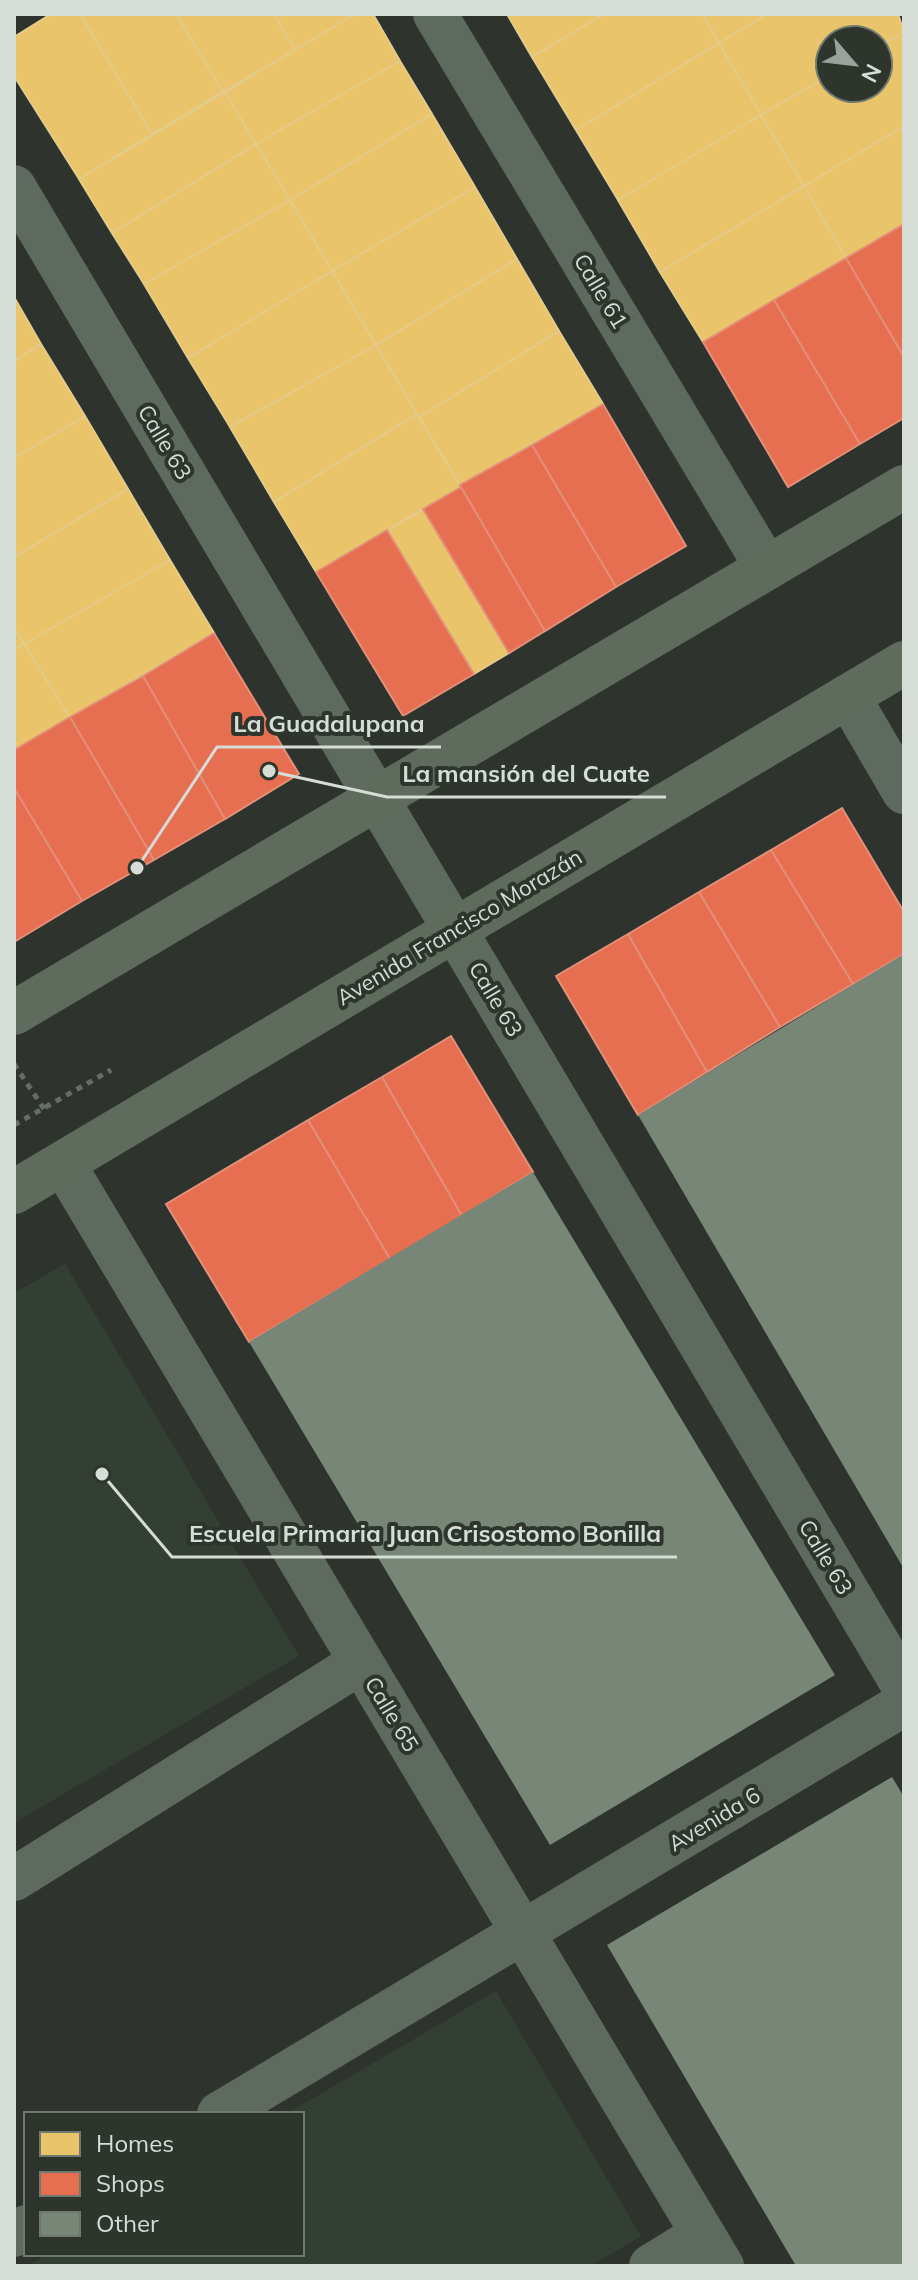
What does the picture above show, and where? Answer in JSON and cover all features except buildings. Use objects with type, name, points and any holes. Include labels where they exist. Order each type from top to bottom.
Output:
[{"type":"main road","points":[[14,1013],[904,487]]},
{"type":"main road","name":"Avenida Francisco Morazán","points":[[14,1192],[904,663]]},
{"type":"street","name":"Calle 61","points":[[435,14],[767,568]]},
{"type":"street","name":"Calle 63","points":[[14,187],[904,1687]]},
{"type":"street","points":[[848,696],[904,792]]},
{"type":"street","name":"Calle 65","points":[[63,1163],[712,2250]]},
{"type":"street","points":[[14,1879],[361,1662]]},
{"type":"street","name":"Avenida 6","points":[[222,2112],[904,1704]]},
{"type":"street","points":[[651,2266],[712,2250]]},
{"type":"shaded area","points":[[65,1264],[299,1656],[14,1823],[14,1293]]},
{"type":"shaded area","points":[[496,1991],[641,2236],[591,2266],[28,2266],[45,2256],[304,2256],[304,2112],[289,2112]]},
{"type":"place","name":"La mansión del Cuate","points":[[269,771]]},
{"type":"place","name":"La Guadalupana","points":[[137,868]]},
{"type":"place","name":"Escuela Primaria Juan Crisostomo Bonilla","points":[[102,1474]]}]
